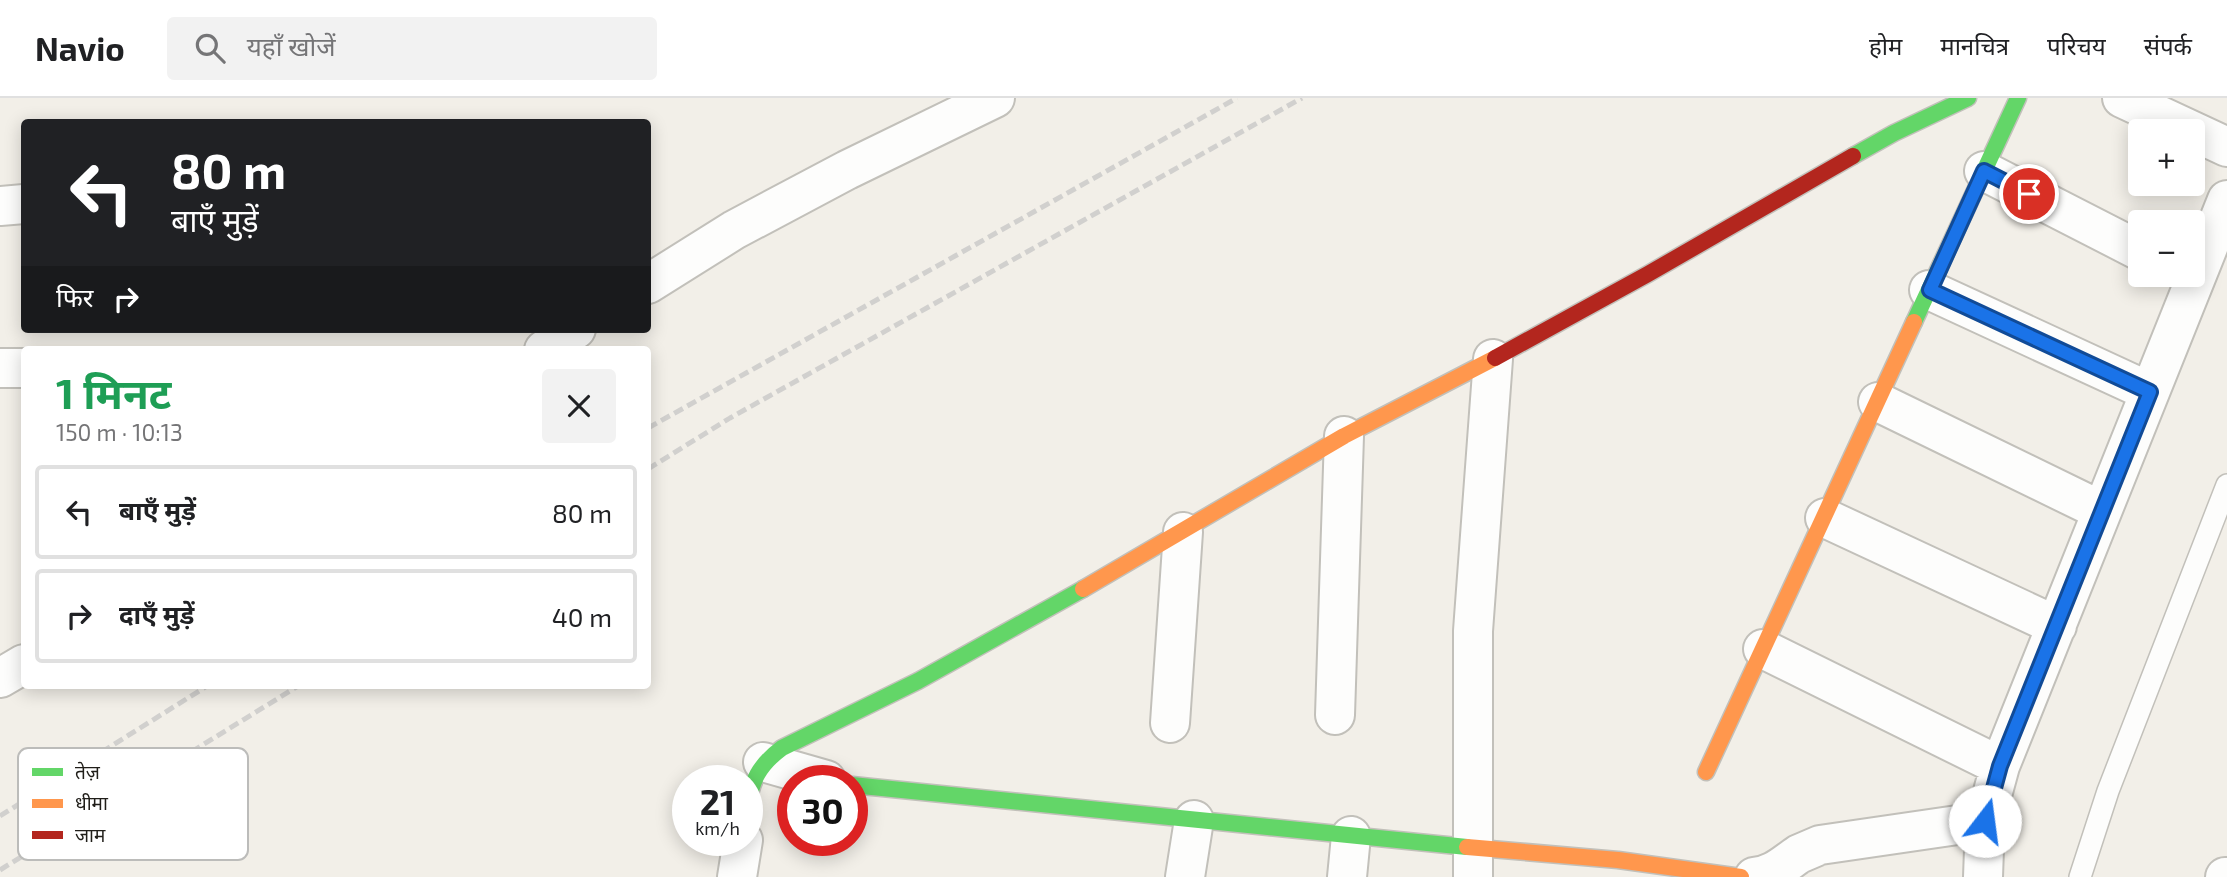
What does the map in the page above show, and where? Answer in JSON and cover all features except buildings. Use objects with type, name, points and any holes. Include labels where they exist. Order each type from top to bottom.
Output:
[{"type":"street","points":[[651,282],[734,230],[847,170],[941,111],[995,98]]},
{"type":"street","points":[[760,765],[782,748],[929,674],[1182,532],[1344,436],[1493,359],[1648,274],[1894,133],[1968,98]]},
{"type":"street","points":[[1706,772],[2018,98]]},
{"type":"street","points":[[2122,98],[2227,147]]},
{"type":"street","points":[[1984,171],[2128,245]]},
{"type":"street","points":[[2205,247],[2227,200]]},
{"type":"street","points":[[0,206],[21,204]]},
{"type":"street","points":[[1983,877],[1985,821],[2000,766],[2150,392],[2187,287]]},
{"type":"street","points":[[1930,290],[2150,392]]},
{"type":"street","points":[[550,346],[570,333]]},
{"type":"street","points":[[1474,863],[1473,631],[1493,359]]},
{"type":"street","points":[[0,369],[21,368]]},
{"type":"street","points":[[1878,402],[2102,511]]},
{"type":"street","points":[[1335,715],[1344,436]]},
{"type":"street","points":[[1825,517],[2057,626]]},
{"type":"street","points":[[1170,723],[1182,532]]},
{"type":"street","points":[[1763,649],[2000,766]]},
{"type":"street","points":[[0,678],[21,666]]},
{"type":"street","points":[[762,762],[777,766]]},
{"type":"street","points":[[868,787],[1351,836],[1474,863],[1741,877]]},
{"type":"street","points":[[1185,877],[1194,820]]},
{"type":"street","points":[[1754,877],[1765,876],[1784,867],[1798,855],[1820,845],[1985,821]]},
{"type":"street","points":[[1347,877],[1351,836]]},
{"type":"street","points":[[737,877],[740,856]]},
{"type":"lane","points":[[2080,877],[2108,791],[2227,485]]},
{"type":"railway","points":[[651,426],[1237,98]]},
{"type":"railway","points":[[651,467],[730,418],[1302,98]]},
{"type":"railway","points":[[108,748],[202,689]]},
{"type":"railway","points":[[198,748],[293,689]]},
{"type":"railway","points":[[0,816],[18,805]]},
{"type":"railway","points":[[0,870],[18,859]]},
{"type":"traffic: fast","points":[[1853,156],[1968,98]]},
{"type":"traffic: fast","points":[[1914,322],[2018,98]]},
{"type":"traffic: fast","points":[[763,766],[782,748],[918,681],[1083,589]]},
{"type":"traffic: fast","points":[[868,787],[1467,847]]},
{"type":"traffic: slow","points":[[1706,772],[1914,322]]},
{"type":"traffic: slow","points":[[1083,589],[1344,436],[1495,358]]},
{"type":"traffic: slow","points":[[1467,847],[1618,860],[1741,877]]},
{"type":"traffic: jam","points":[[1495,358],[1853,156]]},
{"type":"route","points":[[1985,821],[2000,766],[2150,392],[1930,290],[1984,171],[2029,194]]}]
